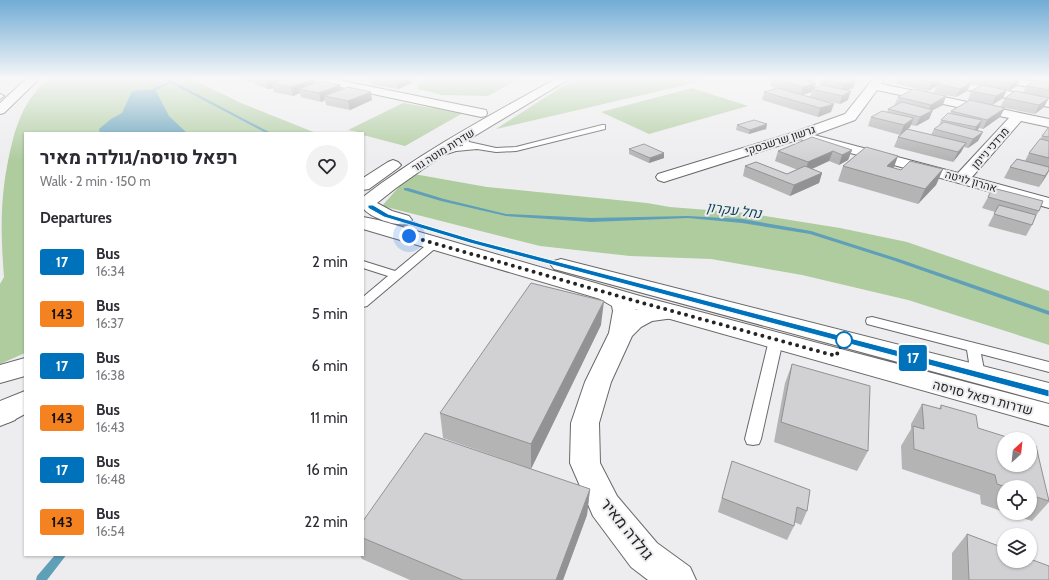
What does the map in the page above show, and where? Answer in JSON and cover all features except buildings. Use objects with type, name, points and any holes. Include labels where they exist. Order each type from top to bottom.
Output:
[{"type":"street","points":[[447,106],[481,113]]},
{"type":"street","name":"שדרות מוטה גור","points":[[364,184],[392,165],[493,106]]},
{"type":"street","name":"שדרות מוטה גור","points":[[366,209],[379,193],[432,156],[515,106]]},
{"type":"street","name":"גרשון שרשבסקי","points":[[664,177],[800,135],[850,117],[858,106]]},
{"type":"street","name":"מרדכי ניימן","points":[[973,106],[1049,123]]},
{"type":"street","name":"מרדכי ניימן","points":[[962,179],[1017,117]]},
{"type":"street","name":"אהרון לויטה","points":[[800,135],[1049,203]]},
{"type":"street","name":"שדרות רפאל סויסה","points":[[366,209],[371,224],[434,244],[608,294],[1049,415]]},
{"type":"street","name":"שדרות רפאל סויסה","points":[[366,209],[473,241],[1049,394]]},
{"type":"street","name":"גולדה מאיר","points":[[608,294],[622,302],[625,311],[621,333],[598,382],[584,422],[585,463],[605,506],[644,555],[677,580]]},
{"type":"street","name":"גולדה מאיר","points":[[621,333],[634,320],[653,313],[673,312]]},
{"type":"street","points":[[0,374],[24,367]]},
{"type":"street","points":[[0,379],[24,367]]},
{"type":"lane","points":[[464,136],[466,144],[475,147],[496,150],[516,149],[602,127]]},
{"type":"lane","points":[[432,156],[455,149],[475,147]]},
{"type":"lane","points":[[364,302],[434,244]]},
{"type":"lane","points":[[364,264],[397,275]]},
{"type":"lane","points":[[872,321],[1049,367]]},
{"type":"lane","points":[[753,438],[776,340]]},
{"type":"lane","points":[[974,347],[978,375]]},
{"type":"green space","points":[[26,106],[249,106],[314,132],[24,132],[24,353],[0,364],[0,284],[4,277],[2,241],[3,191],[13,139]]},
{"type":"green space","points":[[397,106],[421,106],[463,113],[405,146],[364,135],[364,132],[348,130]]},
{"type":"green space","points":[[532,106],[595,106],[496,129]]},
{"type":"green space","points":[[623,106],[748,106],[649,134],[601,112]]},
{"type":"green space","points":[[414,174],[487,187],[647,203],[670,207],[746,213],[840,228],[907,242],[1049,291],[1049,345],[908,300],[802,275],[711,259],[630,256],[540,246],[382,206],[404,181]]},
{"type":"water","points":[[125,106],[164,106],[169,116],[186,132],[100,132],[99,129],[111,119],[122,113]]},
{"type":"waterway","name":"נחל עקרון","points":[[218,106],[267,132]]},
{"type":"waterway","name":"נחל עקרון","points":[[406,189],[443,200],[506,215],[591,220],[688,217],[742,221],[811,233],[897,260],[1049,313]]},
{"type":"waterway","points":[[41,580],[60,556]]},
{"type":"bus line","name":"17","points":[[370,207],[386,215],[473,241],[1049,394]]},
{"type":"route","points":[[409,236],[632,300],[836,356],[844,340]]}]
